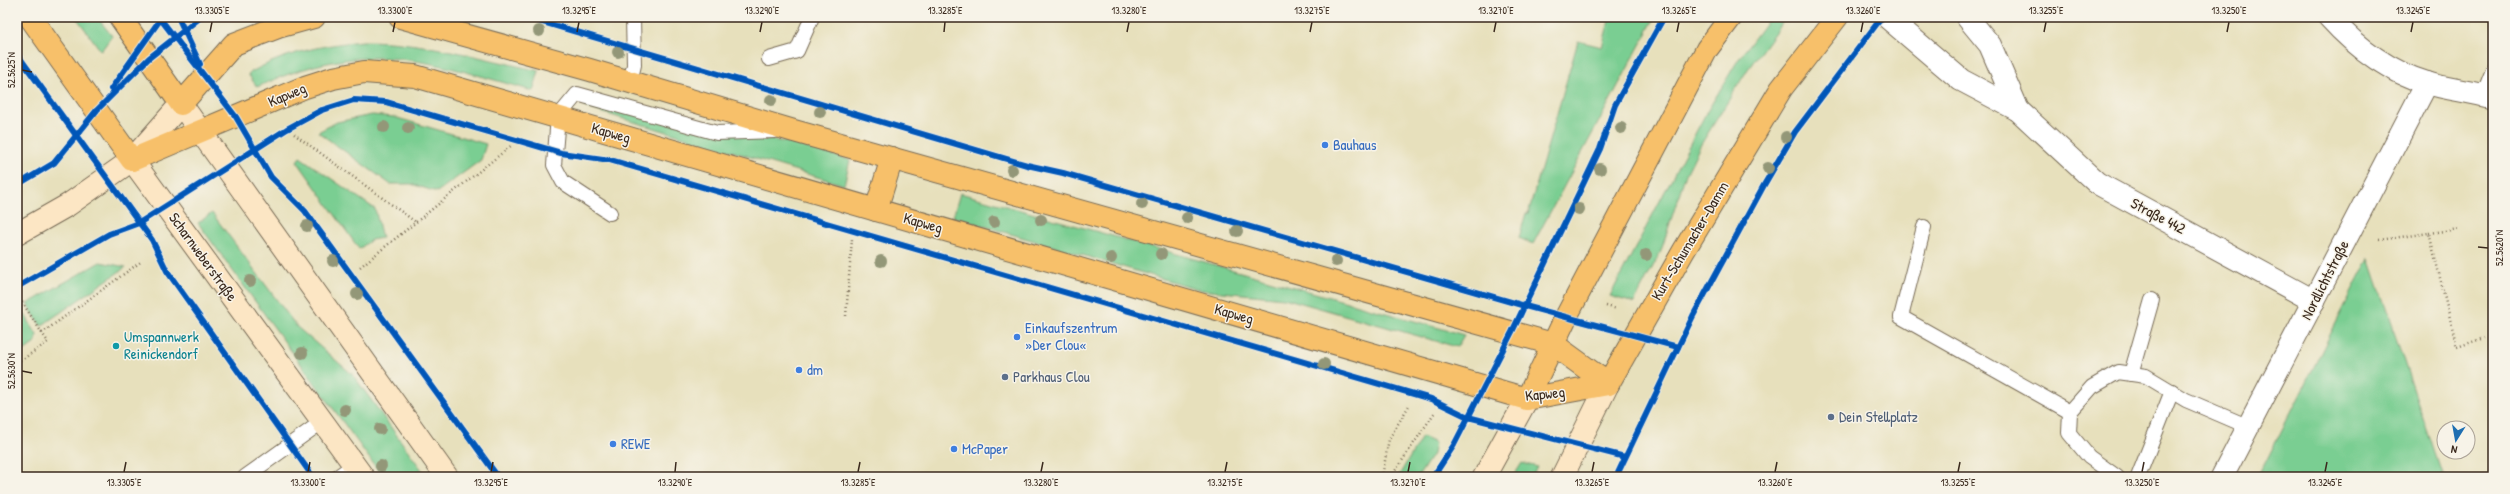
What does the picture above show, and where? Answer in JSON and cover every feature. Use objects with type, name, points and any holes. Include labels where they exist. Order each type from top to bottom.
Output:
[{"type":"main road","name":"Scharnweberstraße","points":[[30,17],[132,160],[323,421],[352,473]]},
{"type":"main road","points":[[120,17],[447,477]]},
{"type":"main road","points":[[17,234],[68,205],[132,160],[234,44],[278,27],[314,17]]},
{"type":"main road","points":[[400,17],[892,158],[1553,344],[1608,384]]},
{"type":"main road","points":[[1484,477],[1526,399],[1553,344],[1707,49],[1731,17]]},
{"type":"main road","name":"Kurt-Schumacher-Damm","points":[[1562,477],[1608,384],[1683,252],[1781,89],[1837,17]]},
{"type":"main road","name":"Kapweg","points":[[132,160],[305,87],[333,78],[364,72],[415,76],[1526,399],[1608,384]]},
{"type":"main road","points":[[876,210],[892,158]]},
{"type":"street","name":"Straße 442","points":[[1887,17],[1961,80],[2018,110],[2098,183],[2314,301]]},
{"type":"street","name":"Straße 442","points":[[1966,17],[1990,44],[2018,110]]},
{"type":"street","points":[[2329,17],[2351,41],[2382,64],[2427,83],[2488,97]]},
{"type":"street","name":"Nordlichtstraße","points":[[2222,477],[2427,83]]},
{"type":"lane","points":[[630,82],[634,64],[633,17]]},
{"type":"lane","points":[[769,59],[798,51],[812,17]]},
{"type":"lane","points":[[2488,97],[2493,70]]},
{"type":"lane","points":[[610,213],[563,182],[554,165],[558,117],[577,94],[717,133],[794,130]]},
{"type":"lane","points":[[1924,227],[1900,317],[2070,412]]},
{"type":"lane","points":[[2131,374],[2152,300]]},
{"type":"lane","points":[[2117,477],[2089,457],[2069,433],[2070,412],[2092,387],[2118,372],[2146,376],[2186,400],[2249,427]]},
{"type":"lane","points":[[2138,477],[2172,391]]},
{"type":"lane","points":[[245,477],[323,421]]},
{"type":"path","points":[[294,134],[417,223]]},
{"type":"path","points":[[360,267],[417,223],[511,142],[555,152]]},
{"type":"path","points":[[2374,241],[2459,229]]},
{"type":"path","points":[[2428,233],[2457,347],[2484,338]]},
{"type":"path","points":[[846,316],[852,239]]},
{"type":"path","points":[[42,333],[142,261]]},
{"type":"path","points":[[17,363],[48,342],[22,302]]},
{"type":"path","points":[[1382,477],[1389,439],[1410,404]]},
{"type":"path","points":[[1391,477],[1435,412]]},
{"type":"green space","points":[[76,17],[97,17],[112,36],[101,51]]},
{"type":"green space","points":[[1610,17],[1655,17],[1533,244],[1519,238],[1526,213],[1528,214],[1578,41],[1602,47]]},
{"type":"green space","points":[[1770,17],[1786,17],[1748,69],[1700,146],[1685,176],[1661,251],[1634,303],[1610,296],[1705,115],[1738,60]]},
{"type":"green space","points":[[363,41],[429,47],[539,71],[533,91],[459,70],[427,63],[395,59],[364,58],[331,62],[296,72],[257,87],[248,74],[289,55],[333,45]]},
{"type":"green space","points":[[586,99],[752,137],[786,142],[850,160],[844,185],[584,107]]},
{"type":"green space","points":[[372,115],[394,117],[486,144],[481,160],[437,192],[411,184],[390,184],[318,132],[337,122]]},
{"type":"green space","points":[[300,157],[375,209],[382,238],[371,240],[359,249],[297,161]]},
{"type":"green space","points":[[960,193],[1464,335],[1457,347],[1284,298],[1201,290],[953,217]]},
{"type":"green space","points":[[212,213],[297,327],[353,375],[427,477],[383,477],[198,223]]},
{"type":"green space","points":[[2369,258],[2443,477],[2258,477]]},
{"type":"green space","points":[[100,262],[126,267],[41,326],[27,304]]},
{"type":"green space","points":[[21,308],[37,335],[35,343],[18,355],[17,310]]},
{"type":"green space","points":[[1422,437],[1435,443],[1433,454],[1418,477],[1398,477]]},
{"type":"green space","points":[[1522,463],[1537,467],[1532,477],[1513,477]]},
{"type":"cycle path","points":[[159,17],[236,117],[271,177],[305,211],[498,477]]},
{"type":"cycle path","points":[[111,89],[162,17]]},
{"type":"cycle path","points":[[178,17],[200,64]]},
{"type":"cycle path","points":[[17,185],[54,163],[97,110],[149,58],[201,17]]},
{"type":"cycle path","points":[[526,17],[1027,165],[1063,173],[1525,306],[1678,347]]},
{"type":"cycle path","points":[[1433,477],[1454,445],[1512,332],[1600,149],[1615,105],[1664,17]]},
{"type":"cycle path","points":[[1616,477],[1693,316],[1764,185],[1795,132],[1882,17]]},
{"type":"cycle path","points":[[17,54],[152,240],[167,271],[313,477]]},
{"type":"cycle path","points":[[17,287],[109,234],[139,223],[287,129],[322,110],[354,100],[386,102],[561,153],[610,160],[1431,399],[1468,417],[1625,457]]},
{"type":"place","name":"Bauhaus","points":[[1325,145]]},
{"type":"place","name":"Einkaufszentrum »Der Clou«","points":[[1017,337]]},
{"type":"place","name":"Umspannwerk Reinickendorf","points":[[116,346]]},
{"type":"place","name":"dm","points":[[799,370]]},
{"type":"place","name":"Parkhaus Clou","points":[[1005,377]]},
{"type":"place","name":"Dein Stellplatz","points":[[1831,417]]},
{"type":"place","name":"REWE","points":[[613,444]]},
{"type":"place","name":"McPaper","points":[[954,449]]}]
